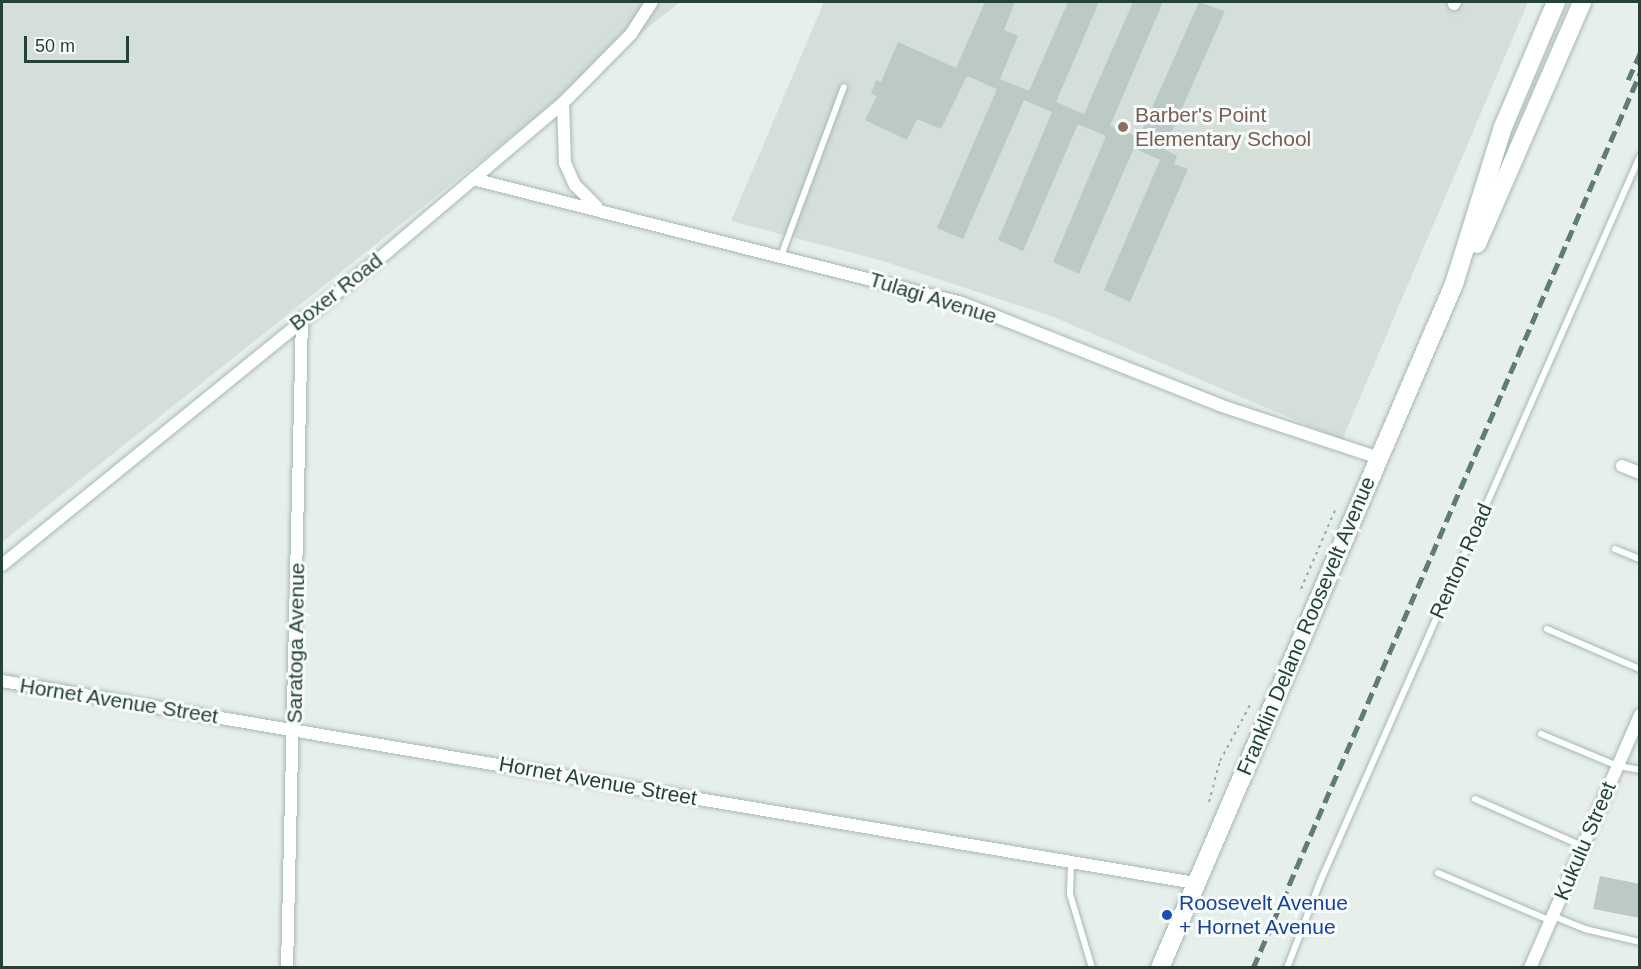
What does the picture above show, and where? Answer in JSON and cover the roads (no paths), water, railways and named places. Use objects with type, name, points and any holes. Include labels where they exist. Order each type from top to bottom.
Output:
[{"type":"main road","name":"Franklin Delano Roosevelt Avenue","points":[[1454,284],[1503,127],[1556,2]]},
{"type":"main road","name":"Franklin Delano Roosevelt Avenue","points":[[1160,968],[1454,284],[1478,241],[1582,2]]},
{"type":"street","name":"Boxer Road","points":[[2,565],[563,103],[631,34],[652,2]]},
{"type":"street","points":[[563,103],[565,163],[575,184],[601,210]]},
{"type":"street","name":"Tulagi Avenue","points":[[473,179],[781,255],[962,303],[1219,405],[1379,458]]},
{"type":"street","name":"Saratoga Avenue","points":[[287,968],[302,318]]},
{"type":"street","points":[[1622,466],[1640,473]]},
{"type":"street","name":"Hornet Avenue Street","points":[[2,681],[294,729],[1071,864],[1195,883]]},
{"type":"street","name":"Kukulu Street","points":[[1530,968],[1640,715]]},
{"type":"lane","points":[[781,255],[844,87]]},
{"type":"lane","name":"Renton Road","points":[[1287,968],[1320,882],[1640,156]]},
{"type":"lane","points":[[1615,549],[1640,559]]},
{"type":"lane","points":[[1547,629],[1640,669]]},
{"type":"lane","points":[[1541,734],[1618,766],[1640,770]]},
{"type":"lane","points":[[1475,799],[1582,846]]},
{"type":"lane","points":[[1071,864],[1070,894],[1092,968]]},
{"type":"lane","points":[[1438,873],[1552,918],[1585,929],[1640,942]]},
{"type":"railway","points":[[1628,80],[1640,53]]},
{"type":"railway","points":[[1253,968],[1640,73]]},
{"type":"place","name":"Barber's Point Elementary School","points":[[1123,127]]},
{"type":"place","name":"Roosevelt Avenue + Hornet Avenue","points":[[1167,915]]}]
